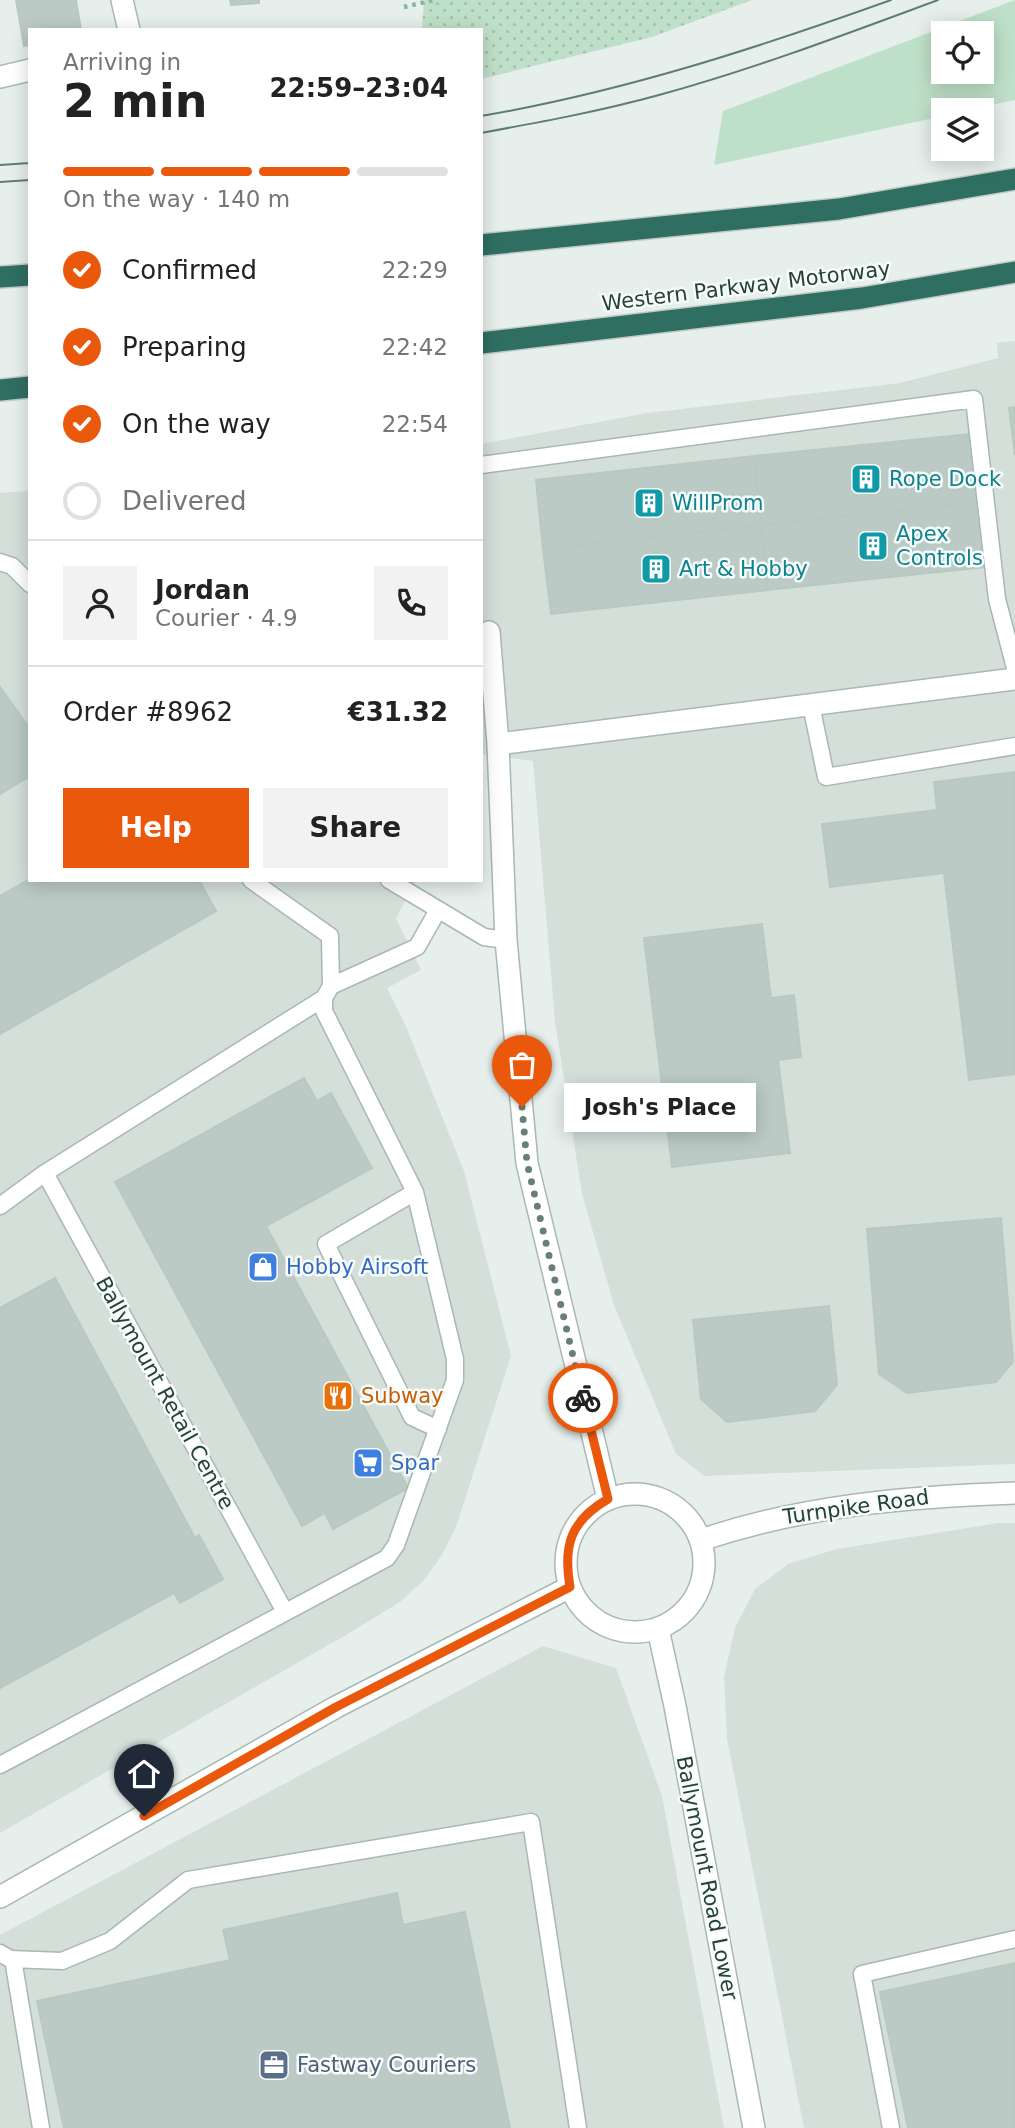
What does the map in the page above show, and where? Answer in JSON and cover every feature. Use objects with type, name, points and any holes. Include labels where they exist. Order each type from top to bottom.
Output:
[{"type":"highway","points":[[483,245],[839,209],[1015,179]]},
{"type":"highway","name":"Western Parkway Motorway","points":[[483,343],[862,298],[1015,272]]},
{"type":"highway","points":[[0,277],[28,275]]},
{"type":"highway","points":[[0,390],[28,387]]},
{"type":"street","points":[[121,0],[129,28]]},
{"type":"street","points":[[0,77],[28,71]]},
{"type":"street","points":[[489,632],[498,744],[506,940],[527,1163],[608,1499]]},
{"type":"street","points":[[498,744],[1015,679]]},
{"type":"street","name":"Turnpike Road","points":[[701,1540],[741,1526],[806,1511],[926,1497],[1015,1493]]},
{"type":"street","points":[[630,1494],[663,1500],[690,1520],[701,1540],[705,1561],[702,1583],[692,1603],[677,1619],[658,1629],[641,1633],[624,1632],[601,1624],[584,1610],[570,1587],[566,1564],[571,1537],[585,1516],[608,1499],[630,1494]]},
{"type":"street","points":[[0,1897],[336,1707],[570,1587]]},
{"type":"street","name":"Ballymount Road Lower","points":[[658,1629],[675,1706],[754,2128]]},
{"type":"lane","points":[[483,465],[974,399],[997,599],[1015,668]]},
{"type":"lane","points":[[0,562],[12,566],[28,582]]},
{"type":"lane","points":[[811,705],[826,777],[1015,746]]},
{"type":"lane","points":[[0,1765],[387,1558],[396,1545],[455,1380],[455,1359],[415,1192],[324,1011],[330,936],[254,882]]},
{"type":"lane","points":[[392,882],[484,937],[506,940]]},
{"type":"lane","points":[[0,1206],[45,1173],[327,992],[416,947],[438,910]]},
{"type":"lane","name":"Ballymount Retail Centre","points":[[45,1173],[285,1612]]},
{"type":"lane","points":[[415,1192],[326,1244],[412,1417],[438,1429]]},
{"type":"lane","points":[[41,2128],[7,1956],[62,1961],[110,1941],[188,1881],[531,1822],[578,2128]]},
{"type":"lane","points":[[891,2128],[862,1974],[1015,1939]]},
{"type":"path","points":[[404,6],[434,0]]},
{"type":"shaded area","points":[[1015,341],[1015,1464],[704,1476],[676,1454],[614,1305],[582,1194],[555,1021],[533,761],[483,754],[483,444],[647,413],[900,383],[998,358],[997,343]]},
{"type":"shaded area","points":[[28,491],[28,882],[416,882],[396,918],[421,970],[387,988],[405,1024],[464,1171],[511,1356],[456,1527],[442,1555],[424,1580],[400,1602],[346,1635],[0,1833],[0,493]]},
{"type":"shaded area","points":[[998,1523],[1015,1523],[1015,2128],[804,2128],[727,1739],[724,1677],[735,1628],[755,1589],[788,1564],[837,1549]]},
{"type":"shaded area","points":[[543,1646],[616,1668],[662,1796],[724,2128],[0,2128],[0,1935]]},
{"type":"green space","points":[[424,0],[752,0],[652,37],[483,79],[483,28],[422,28]]},
{"type":"green space","points":[[1015,0],[1015,100],[994,104],[994,98],[931,98],[931,119],[714,165],[723,111],[931,32],[931,84],[994,84],[994,21],[960,21]]},
{"type":"building","points":[[16,0],[76,0],[81,28],[28,28],[28,45],[24,46]]},
{"type":"building","points":[[230,0],[259,0],[259,3],[231,5]]},
{"type":"building","points":[[1015,407],[1015,455],[1009,408]]},
{"type":"building","name":"Rope Dock","points":[[970,434],[978,502],[761,525],[754,456]]},
{"type":"building","name":"WillProm","points":[[754,456],[761,525],[543,549],[536,480]]},
{"type":"building","name":"Apex Controls","points":[[978,502],[985,567],[768,590],[761,525]]},
{"type":"building","name":"Art & Hobby","points":[[761,525],[768,590],[551,614],[543,549]]},
{"type":"building","points":[[0,687],[28,726],[28,777],[0,794]]},
{"type":"building","points":[[1015,772],[1015,1074],[969,1080],[944,873],[830,887],[822,824],[937,810],[934,782]]},
{"type":"building","points":[[28,880],[200,882],[216,911],[0,1034],[0,896]]},
{"type":"building","points":[[762,924],[771,998],[794,995],[801,1057],[778,1060],[790,1153],[672,1167],[644,938]]},
{"type":"building","points":[[304,1078],[317,1101],[331,1093],[372,1168],[266,1226],[408,1488],[333,1529],[325,1513],[302,1526],[115,1182]]},
{"type":"building","points":[[1001,1218],[1013,1362],[996,1382],[907,1393],[879,1374],[867,1229]]},
{"type":"building","points":[[55,1278],[195,1538],[199,1535],[223,1579],[180,1603],[174,1593],[0,1688],[0,1308]]},
{"type":"building","points":[[829,1306],[837,1385],[815,1411],[727,1422],[701,1399],[693,1320]]},
{"type":"building","name":"Fastway Couriers","points":[[397,1893],[403,1925],[465,1912],[510,2128],[64,2128],[37,2001],[230,1960],[223,1930]]},
{"type":"building","points":[[1015,1963],[1015,2128],[908,2128],[880,1992]]},
{"type":"tram line","points":[[483,116],[586,94],[689,67],[891,0]]},
{"type":"tram line","points":[[483,133],[593,111],[694,85],[938,0]]},
{"type":"tram line","points":[[0,165],[28,163]]},
{"type":"tram line","points":[[0,182],[28,180]]},
{"type":"way so far","points":[[522,1107],[527,1163],[583,1398]]},
{"type":"place","name":"Rope Dock","points":[[866,479]]},
{"type":"place","name":"WillProm","points":[[649,503]]},
{"type":"place","name":"Apex Controls","points":[[873,546]]},
{"type":"place","name":"Art & Hobby","points":[[656,569]]},
{"type":"place","name":"Josh's Place","points":[[522,1107]]},
{"type":"place","name":"Hobby Airsoft","points":[[263,1267]]},
{"type":"place","name":"Subway","points":[[338,1396]]},
{"type":"place","name":"Spar","points":[[368,1463]]},
{"type":"place","name":"Fastway Couriers","points":[[274,2065]]},
{"type":"route","points":[[144,1816],[336,1707],[570,1587],[566,1564],[571,1537],[585,1516],[608,1499],[583,1398]]}]
